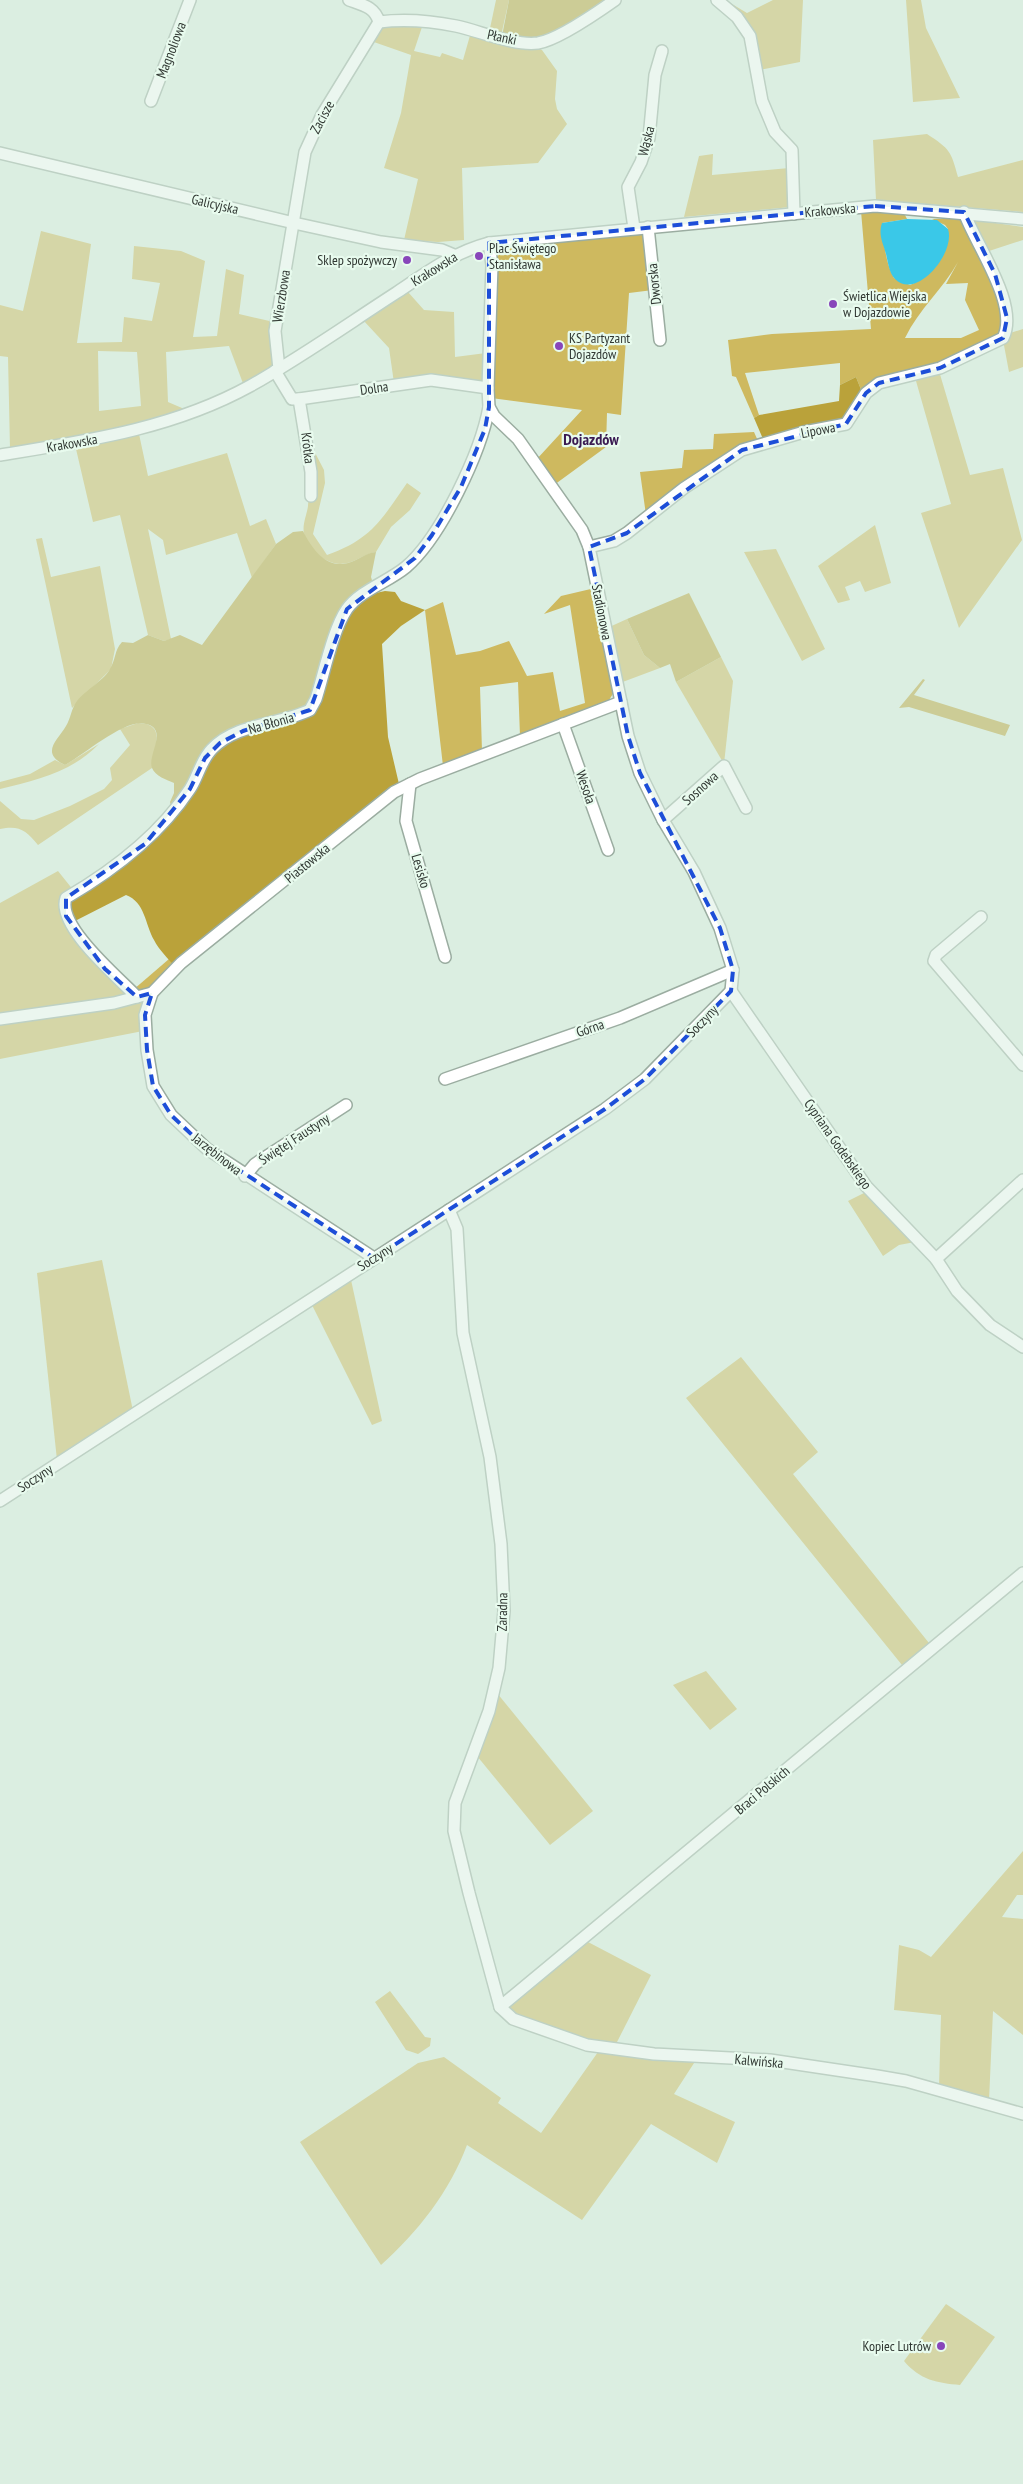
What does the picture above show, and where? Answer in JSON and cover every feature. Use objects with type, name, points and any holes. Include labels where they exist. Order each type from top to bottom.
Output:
[{"type":"street","name":"Magnoliowa","points":[[151,101],[190,0]]},
{"type":"street","points":[[349,0],[367,6],[376,13],[380,22]]},
{"type":"street","name":"Płanki","points":[[380,22],[416,21],[455,26],[506,39],[540,42],[601,6],[615,0]]},
{"type":"street","points":[[717,0],[737,17],[750,36],[762,101],[775,132],[792,150],[794,214]]},
{"type":"street","name":"Zacisze","points":[[294,223],[305,152],[322,115],[380,22]]},
{"type":"street","name":"Wąska","points":[[634,228],[628,187],[642,162],[649,138],[655,76],[662,51]]},
{"type":"street","name":"Galicyjska","points":[[0,153],[294,223],[381,242],[431,249],[454,255]]},
{"type":"street","name":"Krakowska","points":[[0,455],[72,444],[139,430],[200,409],[249,387],[454,255],[489,243],[875,206],[964,212],[1023,219]]},
{"type":"street","name":"Lipowa","points":[[589,547],[614,540],[626,533],[684,488],[742,450],[804,432],[846,424],[866,393],[879,383],[940,368],[1003,338],[1007,329],[1007,318],[995,274],[978,240],[970,230],[964,212]]},
{"type":"street","name":"Wierzbowa","points":[[277,370],[275,331],[294,223]]},
{"type":"street","name":"Dworska","points":[[648,227],[660,340]]},
{"type":"street","points":[[489,243],[492,265],[489,407]]},
{"type":"street","points":[[431,249],[444,262]]},
{"type":"street","points":[[277,370],[292,399],[300,399]]},
{"type":"street","name":"Dolna","points":[[300,399],[431,380],[488,388]]},
{"type":"street","name":"Krótka","points":[[300,399],[310,464],[310,496]]},
{"type":"street","name":"Stadionowa","points":[[489,407],[494,416],[518,439],[582,530],[589,547],[628,736],[640,773],[663,820],[694,872],[716,920],[733,970],[731,991]]},
{"type":"street","name":"Na Błonia","points":[[138,997],[105,969],[71,925],[66,916],[64,904],[66,898],[102,876],[144,844],[190,789],[205,758],[220,743],[243,731],[310,710],[316,699],[341,620],[355,601],[389,579],[415,558],[432,535],[461,487],[485,429],[489,407]]},
{"type":"street","name":"Piastowska","points":[[0,1019],[138,997],[152,993],[204,944],[394,792],[410,784],[621,702]]},
{"type":"street","name":"Wesoła","points":[[563,724],[608,850]]},
{"type":"street","name":"Sosnowa","points":[[663,820],[724,766],[746,808]]},
{"type":"street","name":"Lesisko","points":[[410,784],[406,821],[445,957]]},
{"type":"street","points":[[981,917],[936,955],[934,961],[1023,1065]]},
{"type":"street","name":"Górna","points":[[445,1079],[620,1018],[733,970]]},
{"type":"street","name":"Soczyny","points":[[0,1501],[605,1109],[645,1079],[731,991]]},
{"type":"street","name":"Cypriana Godebskiego","points":[[731,991],[866,1186],[936,1259],[957,1291],[990,1325],[1023,1347]]},
{"type":"street","name":"Jarzębinowa","points":[[152,993],[145,1015],[147,1050],[153,1086],[171,1115],[207,1150],[374,1258]]},
{"type":"street","name":"Świętej Faustyny","points":[[245,1176],[256,1164],[346,1105]]},
{"type":"street","points":[[936,1259],[1023,1180]]},
{"type":"street","name":"Zaradna","points":[[449,1210],[457,1229],[462,1333],[490,1457],[501,1544],[504,1611],[499,1668],[489,1711],[455,1803],[454,1831],[500,2007]]},
{"type":"street","name":"Braci Polskich","points":[[500,2007],[1023,1573]]},
{"type":"street","name":"Kalwińska","points":[[500,2007],[512,2019],[587,2045],[654,2054],[770,2060],[877,2076],[1023,2114]]},
{"type":"highlighted area","points":[[875,206],[964,212],[995,274],[1007,318],[1003,338],[940,368],[879,383],[866,393],[846,424],[742,450],[627,533],[589,547],[628,736],[640,773],[720,928],[733,970],[731,991],[645,1079],[605,1109],[374,1258],[207,1149],[171,1115],[153,1086],[147,1050],[145,1015],[152,993],[137,997],[105,969],[71,925],[66,916],[66,898],[145,844],[190,789],[205,758],[220,743],[243,731],[310,710],[347,609],[415,558],[432,535],[461,487],[485,429],[489,407],[489,243]]},
{"type":"shaded area","points":[[496,0],[509,0],[501,36],[489,33]]},
{"type":"shaded area","points":[[509,0],[608,0],[585,18],[534,41],[502,36]]},
{"type":"shaded area","points":[[773,0],[803,0],[800,62],[760,70],[752,35],[724,3],[727,1],[747,13]]},
{"type":"shaded area","points":[[906,0],[921,0],[926,28],[960,98],[913,102]]},
{"type":"shaded area","points":[[382,24],[423,24],[414,51],[440,57],[442,53],[463,60],[471,32],[534,46],[542,50],[557,71],[555,99],[557,109],[567,124],[538,163],[462,168],[464,240],[438,242],[404,240],[418,179],[384,168],[401,113],[411,55],[371,41]]},
{"type":"shaded area","points":[[927,134],[941,143],[948,151],[958,177],[1023,160],[1023,212],[876,200],[873,140]]},
{"type":"shaded area","points":[[713,154],[712,175],[789,168],[791,207],[684,217],[699,156]]},
{"type":"shaded area","points":[[861,211],[904,213],[907,219],[882,223],[885,252],[891,272],[894,278],[910,285],[920,280],[933,269],[943,247],[948,229],[945,225],[932,219],[964,218],[993,276],[1005,319],[1000,336],[939,366],[862,392],[856,377],[840,385],[840,363],[745,373],[759,415],[754,418],[736,377],[732,376],[728,340],[772,334],[871,329]],"holes":[[[958,262],[946,284],[968,283],[965,300],[979,330],[961,338],[905,338],[917,318]]]},
{"type":"shaded area","points":[[968,219],[1023,227],[1023,240],[986,252]]},
{"type":"shaded area","name":"KS Partyzant Dojazdów","points":[[646,230],[653,290],[629,293],[621,415],[607,413],[606,447],[554,485],[536,460],[582,410],[491,398],[495,245]]},
{"type":"shaded area","points":[[41,231],[91,244],[77,343],[122,342],[124,317],[152,321],[160,283],[132,279],[134,246],[181,251],[205,261],[193,337],[217,336],[226,269],[244,275],[239,314],[274,322],[277,368],[244,386],[229,346],[166,352],[168,402],[189,411],[139,425],[10,449],[8,357],[0,356],[0,305],[23,311]],"holes":[[[98,351],[137,352],[141,406],[99,411]]]},
{"type":"shaded area","points":[[408,292],[424,310],[454,312],[455,357],[486,353],[485,386],[394,383],[389,348],[363,320]]},
{"type":"shaded area","points":[[1023,329],[1023,367],[1009,372],[1003,340],[1007,334]]},
{"type":"shaded area","points":[[939,371],[970,475],[1003,468],[1022,540],[959,628],[921,513],[951,504],[916,381],[919,375]]},
{"type":"shaded area","points":[[856,377],[862,392],[849,418],[763,439],[754,418],[759,415],[839,401],[840,385]]},
{"type":"shaded area","points":[[754,432],[758,441],[646,515],[640,472],[682,468],[684,450],[713,449],[714,434]]},
{"type":"shaded area","points":[[139,434],[148,476],[227,453],[250,526],[266,519],[276,544],[252,578],[237,533],[166,555],[163,540],[148,529],[171,639],[164,641],[148,635],[120,515],[93,522],[76,449]]},
{"type":"shaded area","points":[[310,443],[324,470],[325,483],[313,534],[327,555],[355,542],[374,527],[407,483],[421,493],[410,510],[391,527],[376,552],[345,564],[340,564],[322,558],[309,544],[304,533],[304,523],[309,498]]},
{"type":"shaded area","points":[[875,525],[891,583],[865,592],[860,581],[845,587],[850,600],[838,603],[818,566]]},
{"type":"shaded area","points":[[303,531],[321,557],[328,561],[342,564],[376,552],[371,577],[376,593],[385,591],[395,592],[401,601],[425,610],[401,626],[382,644],[388,737],[399,784],[174,966],[156,944],[141,908],[132,898],[126,895],[73,922],[67,905],[173,813],[170,802],[174,793],[174,783],[158,775],[152,768],[152,756],[157,737],[156,731],[153,727],[146,724],[127,726],[105,738],[65,765],[53,756],[53,747],[68,723],[77,701],[108,673],[122,642],[133,643],[148,635],[164,641],[180,635],[202,645],[276,544],[293,532]]},
{"type":"shaded area","points":[[42,538],[51,577],[100,566],[115,649],[111,669],[72,708],[36,539]]},
{"type":"shaded area","points":[[776,549],[825,649],[802,661],[744,552]]},
{"type":"shaded area","points":[[595,588],[614,692],[606,705],[520,736],[518,682],[480,687],[482,751],[443,766],[425,610],[443,602],[456,655],[480,651],[509,641],[527,676],[553,672],[560,711],[585,703],[570,605],[544,614],[561,596]]},
{"type":"shaded area","points":[[689,593],[721,657],[676,682],[670,664],[660,668],[644,655],[627,619]]},
{"type":"shaded area","points":[[627,619],[644,655],[660,668],[620,683],[605,629]]},
{"type":"shaded area","points":[[721,657],[733,681],[724,764],[676,682]]},
{"type":"shaded area","points":[[923,679],[925,680],[914,695],[1010,725],[1005,736],[909,707],[899,708]]},
{"type":"shaded area","points":[[138,723],[148,724],[156,733],[157,739],[152,768],[38,845],[22,830],[17,828],[0,829],[0,801],[21,819],[34,820],[70,806],[104,789],[112,780],[110,768],[130,745],[120,729]]},
{"type":"shaded area","points":[[99,744],[77,762],[53,774],[0,789],[0,782],[30,774],[55,760],[65,765]]},
{"type":"shaded area","points":[[58,871],[74,891],[64,917],[133,996],[0,1016],[0,903]]},
{"type":"shaded area","points":[[169,959],[174,966],[151,991],[138,995],[133,990]]},
{"type":"shaded area","points":[[149,997],[143,1031],[0,1059],[0,1021]]},
{"type":"shaded area","points":[[864,1193],[915,1242],[899,1245],[883,1256],[848,1201]]},
{"type":"shaded area","points":[[102,1260],[133,1411],[57,1460],[37,1273]]},
{"type":"shaded area","points":[[351,1280],[382,1421],[372,1425],[311,1303]]},
{"type":"shaded area","points":[[741,1357],[818,1452],[793,1474],[929,1643],[902,1665],[686,1398]]},
{"type":"shaded area","points":[[706,1671],[737,1709],[710,1730],[673,1685]]},
{"type":"shaded area","points":[[497,1693],[593,1811],[550,1845],[477,1756]]},
{"type":"shaded area","points":[[1023,1851],[1023,1895],[1017,1895],[1002,1917],[1023,1919],[1023,2035],[993,2011],[989,2101],[939,2087],[941,2015],[894,2010],[899,1945],[919,1950],[931,1957]]},
{"type":"shaded area","points":[[588,1942],[651,1975],[615,2046],[590,2042],[510,2012],[509,2007]]},
{"type":"shaded area","points":[[390,1991],[425,2037],[431,2038],[430,2046],[418,2054],[406,2050],[375,2002]]},
{"type":"shaded area","points":[[598,2052],[651,2059],[696,2060],[674,2094],[735,2122],[717,2163],[651,2124],[582,2220],[467,2145],[452,2179],[432,2210],[408,2239],[381,2265],[300,2142],[418,2063],[444,2057],[501,2098],[498,2103],[541,2133]]},
{"type":"shaded area","points":[[946,2304],[995,2337],[960,2385],[929,2379],[916,2372],[904,2361]]},
{"type":"water","points":[[907,219],[937,220],[948,229],[949,239],[946,250],[932,271],[923,279],[913,284],[904,284],[895,279],[891,274],[881,239],[882,223]]},
{"type":"place","name":"Plac Świętego Stanisława","points":[[479,256]]},
{"type":"place","name":"Sklep spożywczy","points":[[407,260]]},
{"type":"place","name":"Świetlica Wiejska w Dojazdowie","points":[[833,304]]},
{"type":"place","name":"KS Partyzant Dojazdów","points":[[559,346]]},
{"type":"place","name":"Kopiec Lutrów","points":[[941,2346]]},
{"type":"district","name":"Dojazdów","points":[[591,439]]}]
